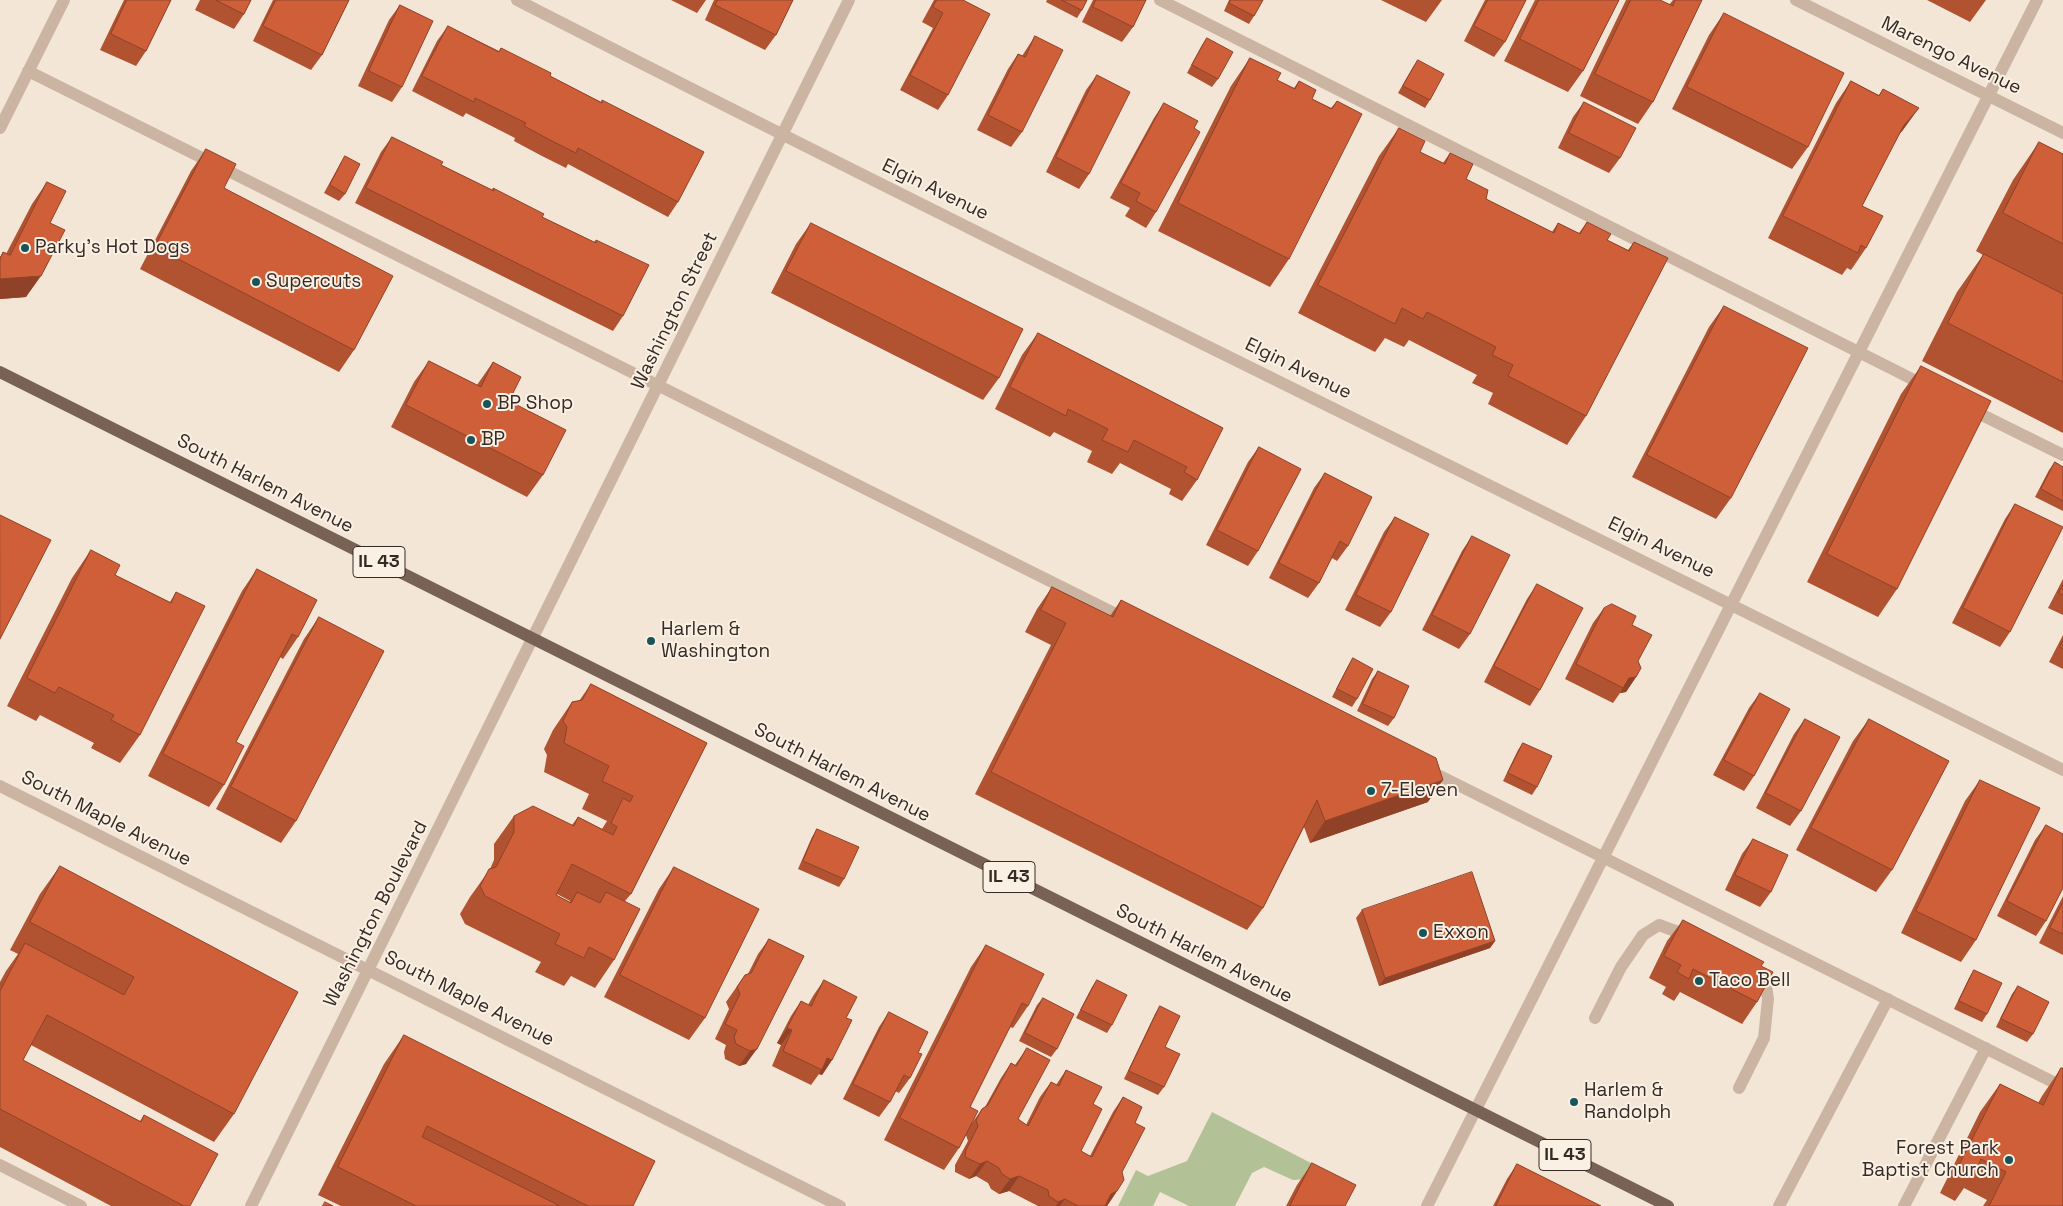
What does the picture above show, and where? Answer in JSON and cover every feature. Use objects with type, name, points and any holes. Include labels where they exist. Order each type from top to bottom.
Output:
[{"type":"main road","name":"South Harlem Avenue","points":[[0,372],[1668,1206]]},
{"type":"street","points":[[0,128],[64,0]]},
{"type":"street","name":"Elgin Avenue","points":[[517,0],[782,136],[1732,604],[2063,770]]},
{"type":"street","name":"Washington Street","points":[[533,639],[849,0]]},
{"type":"street","points":[[1160,0],[1940,394]]},
{"type":"street","name":"Marengo Avenue","points":[[1796,0],[2063,133]]},
{"type":"street","points":[[1427,1206],[2038,0]]},
{"type":"street","points":[[28,72],[1138,625]]},
{"type":"street","points":[[1958,402],[2063,455]]},
{"type":"street","name":"Washington Boulevard","points":[[251,1206],[533,639]]},
{"type":"street","points":[[1414,763],[2063,1087]]},
{"type":"street","name":"South Maple Avenue","points":[[0,786],[840,1206]]},
{"type":"street","points":[[1595,1018],[1621,968],[1643,935],[1659,925],[1703,943]]},
{"type":"street","points":[[1739,1088],[1764,1038],[1768,999],[1765,979],[1750,970]]},
{"type":"street","points":[[1779,1206],[1888,999]]},
{"type":"street","points":[[1904,1206],[1986,1048]]},
{"type":"street","points":[[0,1165],[82,1206]]},
{"type":"green space","points":[[1212,1112],[1311,1163],[1312,1169],[1307,1179],[1293,1180],[1264,1167],[1252,1173],[1235,1206],[1189,1206],[1160,1192],[1153,1206],[1118,1206],[1136,1170],[1148,1176],[1187,1161]]},
{"type":"building","points":[[127,0],[171,0],[146,51],[111,34]]},
{"type":"building","points":[[216,0],[251,0],[244,14]]},
{"type":"building","points":[[276,0],[349,0],[322,55],[263,26]]},
{"type":"building","points":[[718,0],[793,0],[776,35],[715,5]]},
{"type":"building","points":[[937,0],[963,0],[990,14],[948,95],[910,75],[943,13],[933,7]]},
{"type":"building","points":[[1062,0],[1087,0],[1082,10]]},
{"type":"building","points":[[1096,0],[1146,0],[1133,27],[1093,7]]},
{"type":"building","points":[[1231,0],[1263,0],[1254,16],[1229,3]]},
{"type":"building","points":[[1488,0],[1526,0],[1505,42],[1474,26]]},
{"type":"building","points":[[1539,0],[1619,0],[1583,71],[1520,39]]},
{"type":"building","points":[[1631,0],[1660,0],[1673,6],[1675,0],[1702,0],[1653,102],[1595,74]]},
{"type":"building","points":[[400,5],[433,21],[402,87],[369,71]]},
{"type":"building","points":[[1724,13],[1844,73],[1808,147],[1687,87]]},
{"type":"building","points":[[448,26],[499,52],[501,48],[551,73],[550,76],[602,103],[602,100],[704,152],[678,202],[578,148],[576,153],[524,126],[526,123],[475,98],[474,102],[422,76]]},
{"type":"building","points":[[1035,36],[1063,50],[1022,132],[988,115],[1018,54],[1025,57]]},
{"type":"building","points":[[1207,38],[1233,52],[1218,79],[1192,65]]},
{"type":"building","points":[[1250,58],[1281,73],[1277,80],[1295,89],[1299,81],[1316,90],[1312,99],[1332,109],[1337,101],[1362,114],[1289,259],[1178,203]]},
{"type":"building","points":[[1418,60],[1444,74],[1430,100],[1403,86]]},
{"type":"building","points":[[1097,75],[1130,92],[1089,174],[1056,157]]},
{"type":"building","points":[[1851,81],[1879,96],[1883,89],[1919,108],[1904,125],[1862,206],[1883,216],[1866,248],[1861,245],[1858,253],[1783,216]]},
{"type":"building","points":[[1584,102],[1636,128],[1620,158],[1569,133]]},
{"type":"building","points":[[1164,103],[1198,121],[1194,128],[1200,132],[1156,212],[1136,201],[1140,193],[1121,183]]},
{"type":"building","points":[[1399,128],[1425,141],[1420,152],[1445,164],[1450,153],[1473,164],[1466,179],[1488,190],[1486,199],[1554,233],[1558,223],[1580,234],[1587,222],[1611,234],[1607,240],[1629,251],[1634,242],[1668,258],[1586,416],[1508,376],[1513,365],[1492,355],[1496,347],[1427,312],[1423,319],[1402,308],[1395,324],[1318,285]]},
{"type":"building","points":[[392,137],[443,162],[441,165],[494,191],[493,188],[544,214],[542,217],[596,243],[596,240],[649,265],[623,316],[366,188]]},
{"type":"building","points":[[2039,142],[2063,154],[2063,244],[2003,213]]},
{"type":"building","points":[[206,149],[236,164],[224,188],[393,276],[354,350],[155,247]]},
{"type":"building","points":[[345,156],[360,164],[345,194],[330,185]]},
{"type":"building","name":"Parky's Hot Dogs","points":[[47,182],[66,191],[50,223],[65,230],[41,276],[0,279],[0,259],[3,252],[10,255]]},
{"type":"building","points":[[811,223],[1023,329],[999,378],[786,271]]},
{"type":"building","points":[[1984,254],[2063,294],[2063,382],[1948,323]]},
{"type":"building","points":[[1724,306],[1808,348],[1731,498],[1647,455]]},
{"type":"building","points":[[1038,333],[1223,428],[1197,480],[1184,472],[1187,467],[1134,440],[1128,452],[1102,440],[1108,429],[1068,409],[1066,416],[1010,387]]},
{"type":"building","points":[[429,361],[481,387],[493,362],[521,377],[509,401],[566,430],[543,475],[406,405]]},
{"type":"building","points":[[1921,366],[1991,401],[1897,589],[1827,554]]},
{"type":"building","points":[[1259,447],[1301,469],[1258,551],[1217,530]]},
{"type":"building","points":[[2055,462],[2063,467],[2063,501],[2041,489]]},
{"type":"building","points":[[1325,473],[1372,497],[1348,546],[1340,541],[1319,583],[1279,563]]},
{"type":"building","points":[[2015,504],[2063,527],[2010,632],[1963,608]]},
{"type":"building","points":[[0,515],[51,540],[0,639]]},
{"type":"building","points":[[1395,517],[1429,534],[1391,612],[1356,595]]},
{"type":"building","points":[[1472,536],[1510,555],[1470,634],[1432,615]]},
{"type":"building","points":[[91,550],[120,565],[115,575],[171,603],[176,592],[205,606],[140,735],[111,720],[114,715],[59,687],[55,693],[27,678]]},
{"type":"building","points":[[257,569],[317,600],[298,637],[292,634],[236,742],[244,746],[224,785],[163,754]]},
{"type":"building","points":[[1537,584],[1583,608],[1540,690],[1494,666]]},
{"type":"building","points":[[2063,585],[2063,595],[2059,593]]},
{"type":"building","points":[[1052,587],[1113,617],[1121,600],[1436,758],[1443,780],[1325,821],[1317,800],[1263,908],[991,772],[1066,623],[1041,610]]},
{"type":"building","points":[[1612,604],[1636,616],[1632,625],[1652,635],[1638,661],[1641,668],[1636,677],[1629,678],[1623,688],[1576,664],[1604,608]]},
{"type":"building","points":[[319,617],[384,651],[296,821],[231,787]]},
{"type":"building","points":[[1353,658],[1373,669],[1357,699],[1337,689]]},
{"type":"building","points":[[1378,671],[1409,686],[1394,718],[1363,704]]},
{"type":"building","points":[[591,684],[707,743],[631,894],[572,864],[556,895],[571,903],[577,892],[600,903],[606,892],[640,909],[614,960],[589,947],[584,958],[555,944],[560,934],[485,896],[480,886],[489,869],[496,867],[514,832],[514,816],[533,806],[574,826],[578,817],[613,835],[617,827],[611,823],[623,798],[630,802],[633,796],[602,781],[609,766],[564,743],[567,727],[563,721],[572,702],[582,700]]},
{"type":"building","points":[[1760,693],[1790,709],[1754,776],[1724,760]]},
{"type":"building","points":[[1805,719],[1840,737],[1801,811],[1766,793]]},
{"type":"building","points":[[1869,719],[1949,761],[1892,870],[1811,828]]},
{"type":"building","points":[[1523,743],[1552,756],[1537,787],[1508,773]]},
{"type":"building","points":[[1980,780],[2040,808],[1976,940],[1916,911]]},
{"type":"building","points":[[2046,825],[2063,834],[2063,888],[2046,921],[2007,901]]},
{"type":"building","points":[[817,829],[859,847],[844,879],[803,861]]},
{"type":"building","points":[[1753,839],[1788,855],[1771,892],[1735,875]]},
{"type":"building","points":[[60,866],[298,992],[234,1114],[47,1015],[23,1060],[141,1122],[144,1115],[218,1154],[190,1206],[184,1206],[0,1109],[0,991],[25,943],[124,995],[134,977],[30,922]]},
{"type":"building","points":[[674,867],[759,909],[705,1018],[620,975]]},
{"type":"building","name":"Exxon","points":[[1472,872],[1495,941],[1385,978],[1362,910]]},
{"type":"building","points":[[2063,902],[2063,934],[2050,928]]},
{"type":"building","points":[[1683,920],[1764,962],[1761,966],[1773,972],[1757,1002],[1693,969],[1689,979],[1677,972],[1681,965],[1664,956]]},
{"type":"building","points":[[769,939],[804,956],[757,1049],[750,1051],[736,1044],[734,1037],[737,1030],[725,1024],[740,994],[737,987],[745,975],[751,973]]},
{"type":"building","points":[[986,945],[1044,974],[1028,1006],[1022,1003],[970,1107],[978,1111],[959,1148],[900,1118]]},
{"type":"building","points":[[1974,970],[2002,983],[1987,1014],[1959,1001]]},
{"type":"building","points":[[824,980],[857,997],[846,1018],[852,1020],[832,1060],[827,1058],[822,1070],[783,1051],[792,1030],[787,1028],[801,1001],[811,1006]]},
{"type":"building","points":[[1097,980],[1127,995],[1112,1025],[1081,1010]]},
{"type":"building","points":[[2018,986],[2049,1002],[2033,1034],[2001,1019]]},
{"type":"building","points":[[1043,998],[1074,1014],[1057,1049],[1025,1033]]},
{"type":"building","points":[[1160,1006],[1180,1016],[1165,1047],[1180,1054],[1164,1087],[1129,1071]]},
{"type":"building","points":[[889,1012],[928,1032],[918,1053],[922,1054],[910,1078],[904,1075],[890,1102],[853,1084]]},
{"type":"building","points":[[404,1035],[655,1161],[633,1206],[588,1206],[427,1126],[422,1137],[560,1206],[416,1206],[338,1167]]},
{"type":"building","points":[[1027,1048],[1050,1060],[1018,1119],[1028,1126],[1051,1082],[1059,1086],[1066,1070],[1102,1087],[1093,1104],[1102,1109],[1081,1151],[1092,1157],[1123,1097],[1142,1107],[1135,1123],[1145,1128],[1122,1172],[1124,1180],[1117,1191],[1111,1194],[1105,1206],[1078,1206],[1065,1199],[1058,1202],[1049,1196],[1048,1190],[1019,1176],[1010,1179],[1002,1174],[999,1168],[987,1161],[980,1164],[965,1157],[966,1150],[978,1126],[976,1120],[982,1109],[988,1105],[1011,1063],[1016,1066]]},
{"type":"building","name":"Forest Park Baptist Church","points":[[2061,1068],[2063,1068],[2063,1206],[1989,1206],[2006,1172],[1981,1159],[1975,1173],[1959,1165],[2000,1084],[2043,1105]]},
{"type":"building","points":[[1312,1163],[1356,1185],[1345,1206],[1290,1206]]},
{"type":"building","points":[[1517,1164],[1601,1206],[1496,1206]]},
{"type":"building","points":[[325,1202],[333,1206],[323,1206]]},
{"type":"place","name":"Parky's Hot Dogs","points":[[25,248]]},
{"type":"place","name":"Supercuts","points":[[256,282]]},
{"type":"place","name":"BP Shop","points":[[487,404]]},
{"type":"place","name":"BP","points":[[471,440]]},
{"type":"place","name":"Harlem & Washington","points":[[651,641]]},
{"type":"place","name":"7-Eleven","points":[[1371,791]]},
{"type":"place","name":"Exxon","points":[[1423,933]]},
{"type":"place","name":"Taco Bell","points":[[1699,981]]},
{"type":"place","name":"Harlem & Randolph","points":[[1574,1102]]},
{"type":"place","name":"Forest Park Baptist Church","points":[[2009,1160]]}]
